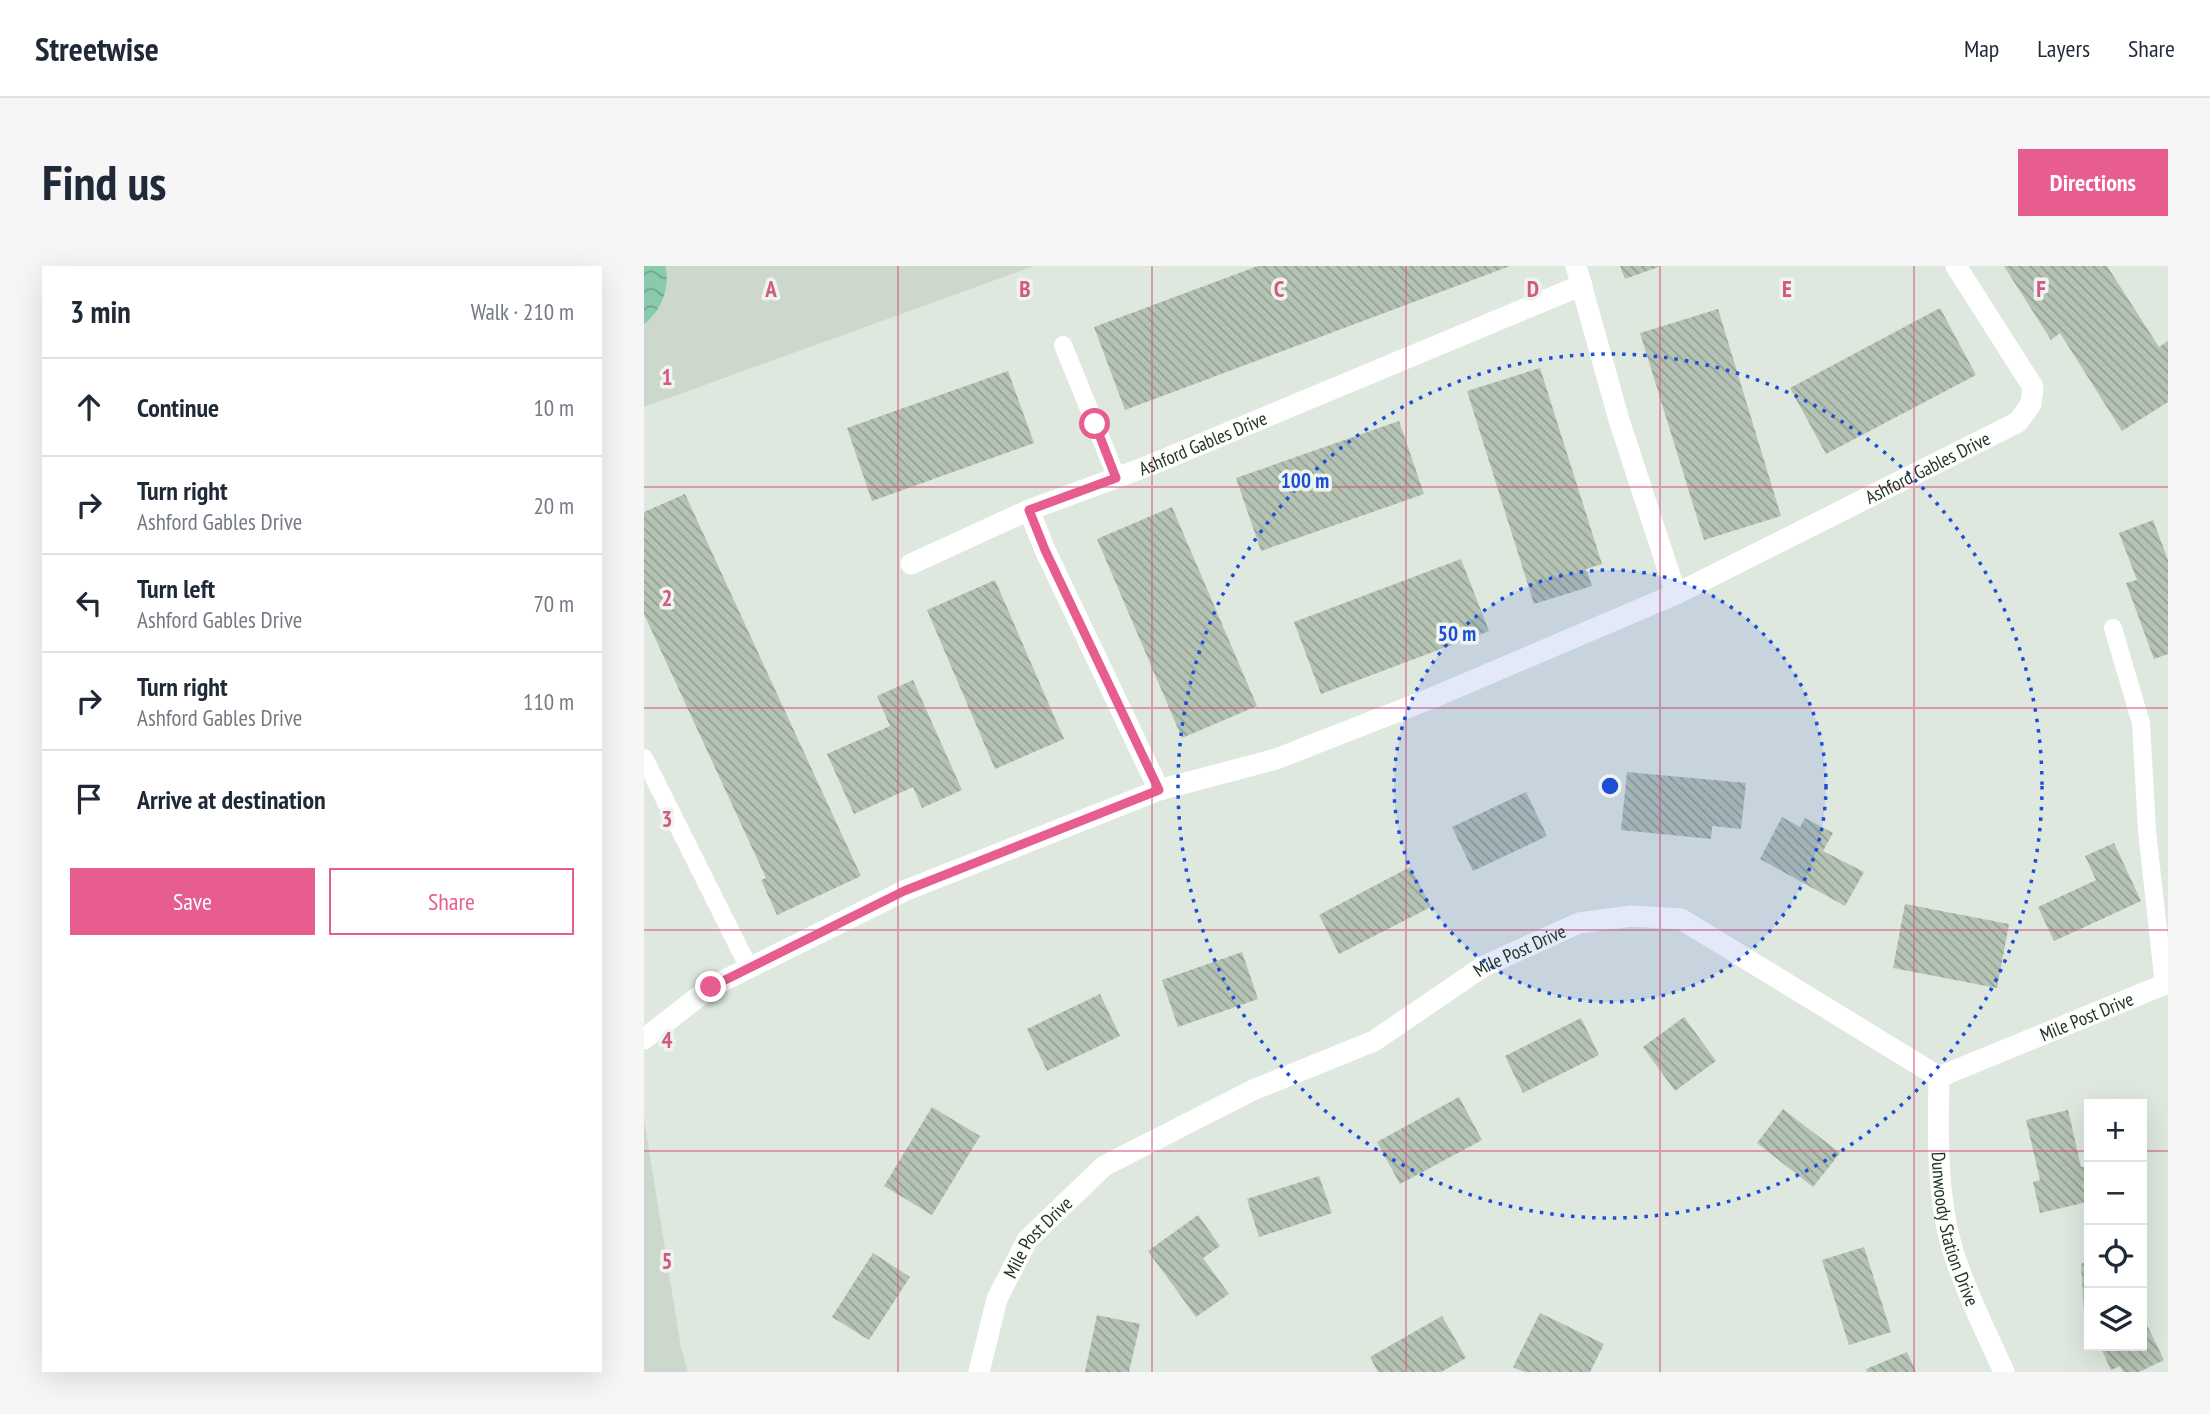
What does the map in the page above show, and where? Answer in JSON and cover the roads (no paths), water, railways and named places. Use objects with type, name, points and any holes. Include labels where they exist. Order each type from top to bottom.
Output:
[{"type":"street","name":"Ashford Gables Drive","points":[[644,1039],[711,987],[904,891],[1159,790],[1276,759],[1432,698],[1676,594],[2018,422],[2031,404],[2033,387],[1956,266]]},
{"type":"street","name":"Ashford Gables Drive","points":[[911,564],[1029,510],[1116,478],[1579,275],[1619,420],[1676,594]]},
{"type":"street","points":[[1029,510],[1045,550],[1159,790]]},
{"type":"street","name":"Mile Post Drive","points":[[979,1372],[997,1299],[1027,1240],[1104,1166],[1253,1090],[1374,1041],[1484,966],[1579,923],[1631,916],[1681,919],[1938,1077],[2166,984]]},
{"type":"street","name":"Dunwoody Station Drive","points":[[1938,1077],[1937,1151],[1952,1248],[2004,1372]]},
{"type":"lane","points":[[1063,345],[1116,478]]},
{"type":"lane","points":[[2113,628],[2141,723],[2147,831],[2166,984]]},
{"type":"lane","points":[[644,758],[748,968]]},
{"type":"water","points":[[644,266],[665,266],[667,282],[660,305],[644,324]]}]
